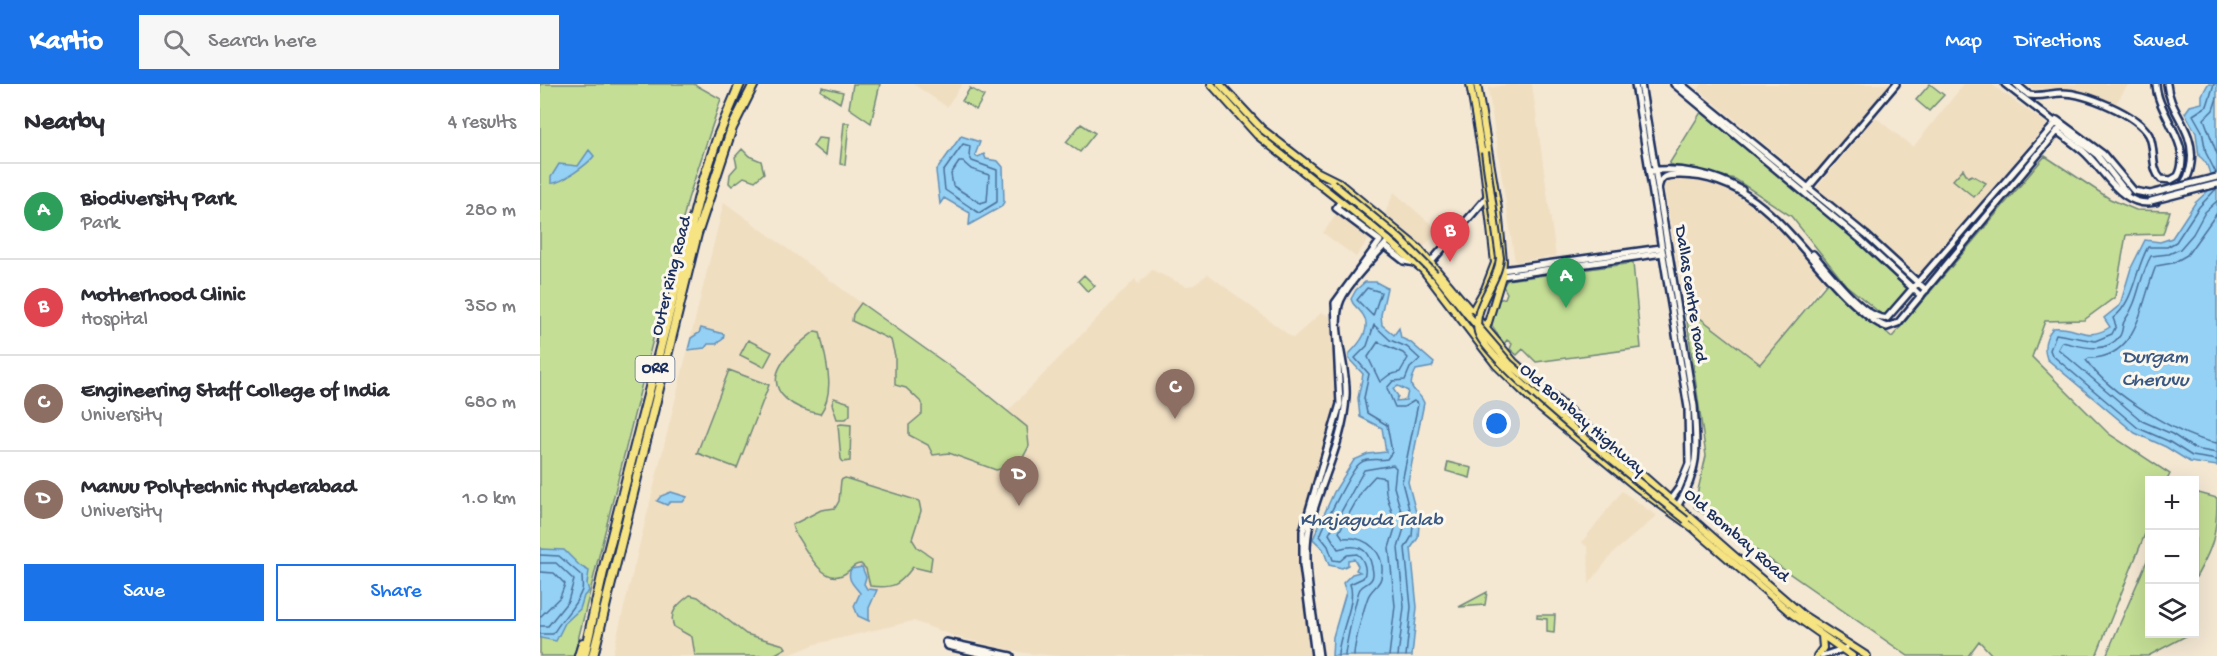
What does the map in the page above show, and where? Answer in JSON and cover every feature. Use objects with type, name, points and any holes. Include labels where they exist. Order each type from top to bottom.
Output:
[{"type":"highway","points":[[740,111],[744,84]]},
{"type":"highway","name":"Outer Ring Road","points":[[584,656],[592,616],[691,228],[723,124],[729,108],[744,84]]},
{"type":"highway","name":"Outer Ring Road","points":[[596,656],[603,619],[697,234],[732,128],[754,84]]},
{"type":"highway","points":[[729,108],[741,95]]},
{"type":"highway","name":"ORR","points":[[579,656],[592,616]]},
{"type":"main road","name":"Old Bombay Highway","points":[[1211,84],[1257,135],[1341,201],[1387,243],[1415,262],[1465,321],[1475,338],[1511,381],[1683,524],[1693,528],[1786,610],[1842,651]]},
{"type":"main road","points":[[1220,84],[1262,129],[1332,183],[1415,253],[1497,351],[1581,425],[1593,430]]},
{"type":"main road","points":[[1470,84],[1495,263],[1477,304]]},
{"type":"main road","points":[[1465,321],[1476,328],[1486,326],[1502,273],[1498,209],[1477,84]]},
{"type":"main road","points":[[1479,140],[1485,152],[1500,258],[1498,274],[1478,315],[1479,335],[1521,382],[1686,519],[1693,528]]},
{"type":"main road","name":"Old Bombay Road","points":[[1317,171],[1338,182],[1378,213],[1431,262],[1462,297],[1477,304],[1491,335],[1514,362],[1613,450],[1842,651],[1867,656]]},
{"type":"main road","points":[[1428,276],[1437,269]]},
{"type":"main road","points":[[1462,297],[1491,312]]},
{"type":"main road","points":[[1475,338],[1483,332],[1491,335]]},
{"type":"main road","points":[[1604,460],[1613,450]]},
{"type":"main road","points":[[1817,656],[1823,648],[1822,636]]},
{"type":"street","name":"Dallas centre road","points":[[1635,84],[1651,170],[1658,190],[1694,406],[1698,450],[1690,483],[1678,505]]},
{"type":"street","name":"Dallas centre road","points":[[1641,84],[1660,251],[1688,408],[1690,447],[1684,479],[1671,499]]},
{"type":"street","points":[[1674,84],[1806,190],[1921,296]]},
{"type":"street","points":[[1681,84],[1926,290]]},
{"type":"street","points":[[1806,190],[1896,84]]},
{"type":"street","points":[[2006,84],[2083,151],[2124,195],[2142,204],[2159,201],[2182,187],[2191,169],[2188,135],[2170,103],[2168,84]]},
{"type":"street","points":[[2016,84],[2041,108],[2103,154],[2129,186],[2139,193],[2150,197],[2217,177]]},
{"type":"street","points":[[2156,84],[2158,101],[2180,148],[2180,172],[2170,180],[2161,179]]},
{"type":"street","points":[[2030,95],[2063,93],[2081,96],[2103,103],[2130,118],[2149,136],[2155,170],[2161,179],[2159,201]]},
{"type":"street","points":[[1651,170],[1705,175],[1736,186],[1761,201],[1781,217],[1850,295],[1879,319],[1887,318],[2057,128]]},
{"type":"street","points":[[2057,128],[2097,155],[2126,192],[2137,199],[2217,184]]},
{"type":"street","points":[[1658,190],[1661,179],[1665,175],[1687,175],[1718,182],[1749,197],[1779,221],[1848,299],[1883,326],[1898,323],[2057,128]]},
{"type":"street","points":[[2169,191],[2170,180]]},
{"type":"street","points":[[1431,262],[1487,197]]},
{"type":"street","points":[[1317,656],[1303,565],[1303,531],[1340,404],[1335,303],[1380,241],[1336,208],[1341,201]]},
{"type":"street","points":[[1317,656],[1307,543],[1310,522],[1326,478],[1345,407],[1346,380],[1339,309],[1348,291],[1387,243]]},
{"type":"street","points":[[1502,273],[1667,250]]},
{"type":"street","points":[[1684,479],[1690,483]]},
{"type":"street","points":[[947,643],[967,651],[992,656]]},
{"type":"street","points":[[967,651],[1011,656]]},
{"type":"street","points":[[1822,656],[1842,651]]},
{"type":"shaded area","points":[[913,84],[962,84],[947,107]]},
{"type":"shaded area","points":[[1511,84],[1532,84],[1556,256],[1515,262],[1488,88]]},
{"type":"shaded area","points":[[1702,84],[1890,84],[1809,181],[1698,89]]},
{"type":"shaded area","points":[[1964,84],[1991,84],[2047,124],[1919,275],[1814,191],[1875,117],[1913,147]]},
{"type":"shaded area","points":[[2027,84],[2128,85],[2116,103],[2064,88],[2034,89]]},
{"type":"shaded area","points":[[1682,176],[1722,187],[1766,213],[1826,280],[1760,364],[1696,315],[1686,314],[1663,181]]},
{"type":"shaded area","points":[[1394,192],[1438,230],[1424,247],[1385,213]]},
{"type":"shaded area","points":[[724,202],[1008,411],[1135,279],[1138,284],[1152,270],[1186,286],[1194,285],[1208,274],[1293,338],[1322,312],[1331,317],[1337,404],[1317,479],[1300,526],[1298,550],[1310,656],[1057,656],[1024,653],[960,638],[913,621],[816,644],[787,656],[612,656]]},
{"type":"shaded area","points":[[1338,212],[1371,236],[1356,257],[1323,233]]},
{"type":"shaded area","points":[[1622,491],[1657,516],[1613,553],[1589,584],[1588,548],[1582,542]]},
{"type":"green space","points":[[540,84],[694,84],[721,99],[688,199],[574,656],[540,656]]},
{"type":"green space","points":[[853,84],[880,84],[871,123],[849,108]]},
{"type":"green space","points":[[1930,84],[1944,95],[1929,111],[1916,100]]},
{"type":"green space","points":[[822,87],[843,92],[840,103],[821,91]]},
{"type":"green space","points":[[970,88],[984,96],[976,110],[962,101]]},
{"type":"green space","points":[[1701,112],[1859,240],[1908,288],[1885,317],[1846,285],[1791,216],[1735,179],[1669,164]]},
{"type":"green space","points":[[844,123],[849,123],[845,165],[840,164]]},
{"type":"green space","points":[[1081,124],[1095,133],[1080,152],[1066,142]]},
{"type":"green space","points":[[818,138],[827,139],[825,156],[813,146]]},
{"type":"green space","points":[[742,149],[749,156],[761,161],[764,173],[755,181],[744,177],[732,186],[729,183],[730,174],[737,166],[735,157]]},
{"type":"green space","points":[[2045,156],[2110,199],[2136,210],[2170,211],[2163,234],[2126,235],[2115,297],[2084,320],[2045,321],[2032,357],[2109,434],[2170,474],[2169,476],[2145,476],[2145,534],[2096,656],[1993,656],[1979,641],[1968,656],[1908,656],[1694,507],[1706,456],[1686,314],[1696,315],[1760,364],[1828,282],[1892,337]]},
{"type":"green space","points":[[1963,169],[1968,177],[1972,175],[1986,183],[1974,197],[1953,180]]},
{"type":"green space","points":[[1633,263],[1641,348],[1536,362],[1523,349],[1517,355],[1510,349],[1512,344],[1507,340],[1504,344],[1491,324],[1497,300],[1505,298],[1507,293],[1503,286],[1507,280]]},
{"type":"green space","points":[[1084,275],[1095,286],[1088,292],[1078,281]]},
{"type":"green space","points":[[861,303],[969,380],[1027,427],[1029,446],[1019,465],[996,470],[949,453],[933,455],[928,445],[909,435],[909,425],[922,414],[922,403],[906,388],[895,385],[895,356],[891,340],[852,321],[853,314]]},
{"type":"green space","points":[[815,331],[820,332],[829,384],[825,405],[820,414],[802,409],[786,399],[777,384],[777,375],[784,360]]},
{"type":"green space","points":[[748,340],[772,352],[764,367],[740,355]]},
{"type":"green space","points":[[729,370],[769,385],[737,468],[697,453]]},
{"type":"green space","points":[[834,398],[850,403],[850,415],[846,419],[837,419],[832,404]]},
{"type":"green space","points":[[838,425],[851,425],[850,461],[843,462],[841,459]]},
{"type":"green space","points":[[1448,462],[1472,468],[1470,478],[1446,471]]},
{"type":"green space","points":[[845,478],[919,501],[921,511],[912,539],[917,547],[932,557],[930,571],[913,567],[900,582],[878,587],[870,586],[866,569],[861,564],[855,565],[845,574],[834,577],[820,569],[794,532],[792,525],[821,510],[835,508],[839,501],[841,480]]},
{"type":"green space","points":[[2199,493],[2217,498],[2213,541],[2199,571]]},
{"type":"green space","points":[[2145,565],[2145,638],[2182,638],[2148,656],[2106,656]]},
{"type":"green space","points":[[1487,592],[1485,605],[1459,607]]},
{"type":"green space","points":[[690,595],[698,597],[746,634],[784,645],[786,648],[772,656],[695,656],[692,637],[674,627],[672,622],[675,609]]},
{"type":"green space","points":[[1537,615],[1555,615],[1554,633],[1547,632],[1547,619],[1537,618]]},
{"type":"water","name":"Durgam Cheruvu","points":[[2208,84],[2217,84],[2217,466],[2190,462],[2166,447],[2135,433],[2047,359],[2045,351],[2047,339],[2053,328],[2088,334],[2102,332],[2110,327],[2104,318],[2120,305],[2131,268],[2145,240],[2160,242],[2172,238],[2195,203],[2210,189],[2209,171],[2199,156],[2196,133],[2185,113],[2190,106],[2202,103],[2202,95]]},
{"type":"water","points":[[961,136],[980,142],[975,155],[978,157],[984,154],[986,159],[998,161],[1003,167],[1004,202],[1001,207],[969,225],[970,213],[944,198],[940,204],[936,171]]},
{"type":"water","points":[[589,150],[594,156],[586,163],[567,177],[551,183],[551,177],[559,164],[578,166]]},
{"type":"water","name":"Khajaguda Talab","points":[[1365,282],[1376,282],[1387,288],[1381,315],[1382,325],[1394,335],[1399,328],[1401,338],[1410,342],[1434,363],[1432,367],[1416,370],[1411,383],[1424,403],[1408,482],[1419,524],[1418,538],[1411,548],[1417,607],[1412,656],[1332,656],[1333,637],[1346,592],[1343,583],[1352,574],[1360,572],[1356,570],[1358,566],[1354,559],[1348,560],[1348,565],[1342,568],[1329,565],[1323,549],[1313,539],[1334,492],[1354,460],[1368,454],[1386,452],[1382,428],[1360,417],[1358,398],[1363,374],[1349,359],[1349,354],[1361,340],[1366,329],[1364,317],[1351,299],[1356,290]],"holes":[[[1398,386],[1408,391],[1406,400],[1396,401],[1398,396],[1393,389]]]},
{"type":"water","points":[[701,328],[724,334],[723,339],[716,344],[708,344],[705,348],[688,350],[691,338],[699,333]]},
{"type":"water","points":[[671,492],[687,497],[683,502],[670,502],[667,505],[657,501],[661,496]]},
{"type":"water","points":[[540,549],[564,550],[580,566],[589,571],[587,584],[589,591],[584,596],[580,609],[565,623],[556,641],[540,638]]},
{"type":"water","points":[[862,567],[866,577],[864,584],[867,589],[877,590],[869,608],[869,621],[858,616],[854,606],[860,593],[849,576],[851,569]]},
{"type":"place","name":"Motherhood Clinic","points":[[1450,262]]},
{"type":"place","name":"Biodiversity Park","points":[[1566,308]]},
{"type":"place","name":"Engineering Staff College of India","points":[[1175,419]]},
{"type":"place","name":"Manuu Polytechnic Hyderabad","points":[[1019,506]]}]
